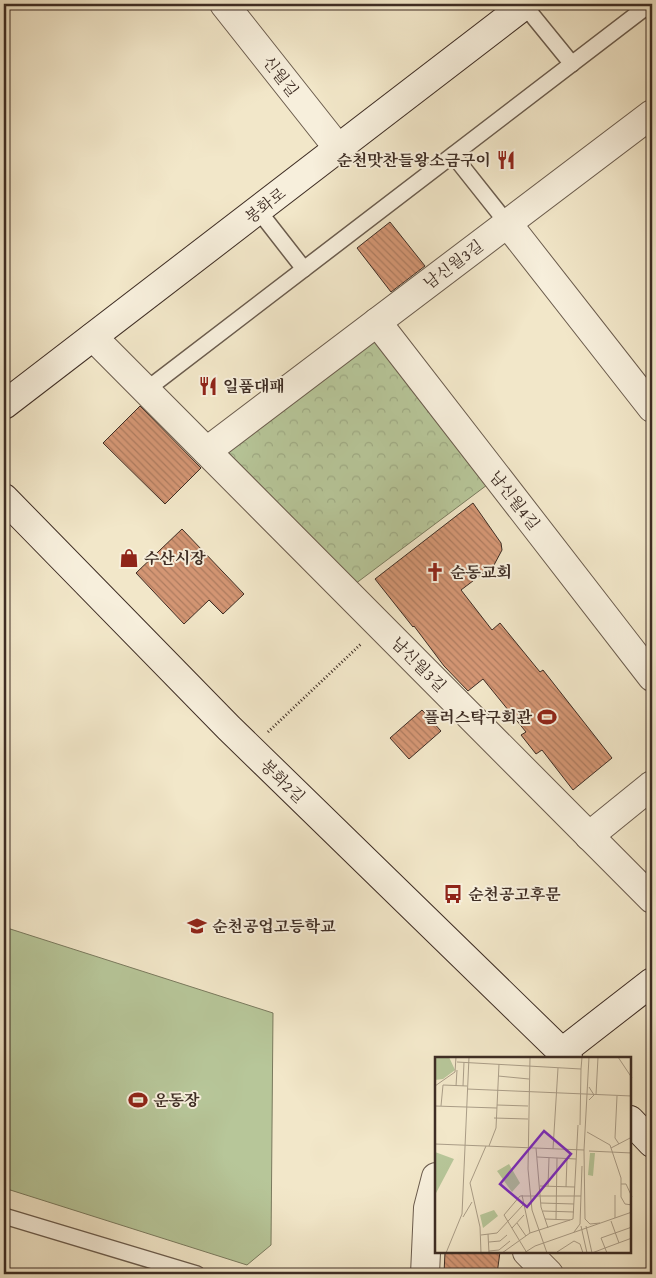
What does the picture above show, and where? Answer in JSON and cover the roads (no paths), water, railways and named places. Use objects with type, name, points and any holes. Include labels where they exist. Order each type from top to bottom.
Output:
[{"type":"street","name":"신월길","points":[[224,4],[338,148]]},
{"type":"street","name":"봉화로","points":[[4,405],[525,4]]},
{"type":"street","name":"남신월3길","points":[[207,451],[507,224],[651,118]]},
{"type":"street","points":[[507,224],[652,408]]},
{"type":"street","name":"남신월4길","points":[[377,322],[652,677]]},
{"type":"street","name":"남신월3길","points":[[93,337],[652,899]]},
{"type":"street","name":"봉화2길","points":[[4,498],[250,749],[562,1056]]},
{"type":"street","points":[[589,836],[652,785]]},
{"type":"street","points":[[562,1056],[652,982]]},
{"type":"street","points":[[631,1121],[652,1143]]},
{"type":"street","points":[[424,1274],[428,1208],[435,1181]]},
{"type":"street","points":[[528,1253],[549,1274]]},
{"type":"lane","points":[[525,4],[572,64]]},
{"type":"lane","points":[[146,390],[650,4]]},
{"type":"lane","points":[[453,155],[507,224]]},
{"type":"lane","points":[[258,210],[304,269]]},
{"type":"lane","points":[[4,1216],[197,1274]]},
{"type":"place","name":"순천맛찬들왕소금구이","points":[[506,160]]},
{"type":"place","name":"일품대패","points":[[208,386]]},
{"type":"place","name":"수산시장","points":[[129,558]]},
{"type":"place","name":"순동교회","points":[[435,572]]},
{"type":"place","name":"플러스탁구회관","points":[[547,717]]},
{"type":"place","name":"순천공고후문","points":[[453,894]]},
{"type":"place","name":"순천공업고등학교","points":[[197,926]]},
{"type":"place","name":"운동장","points":[[138,1100]]}]
